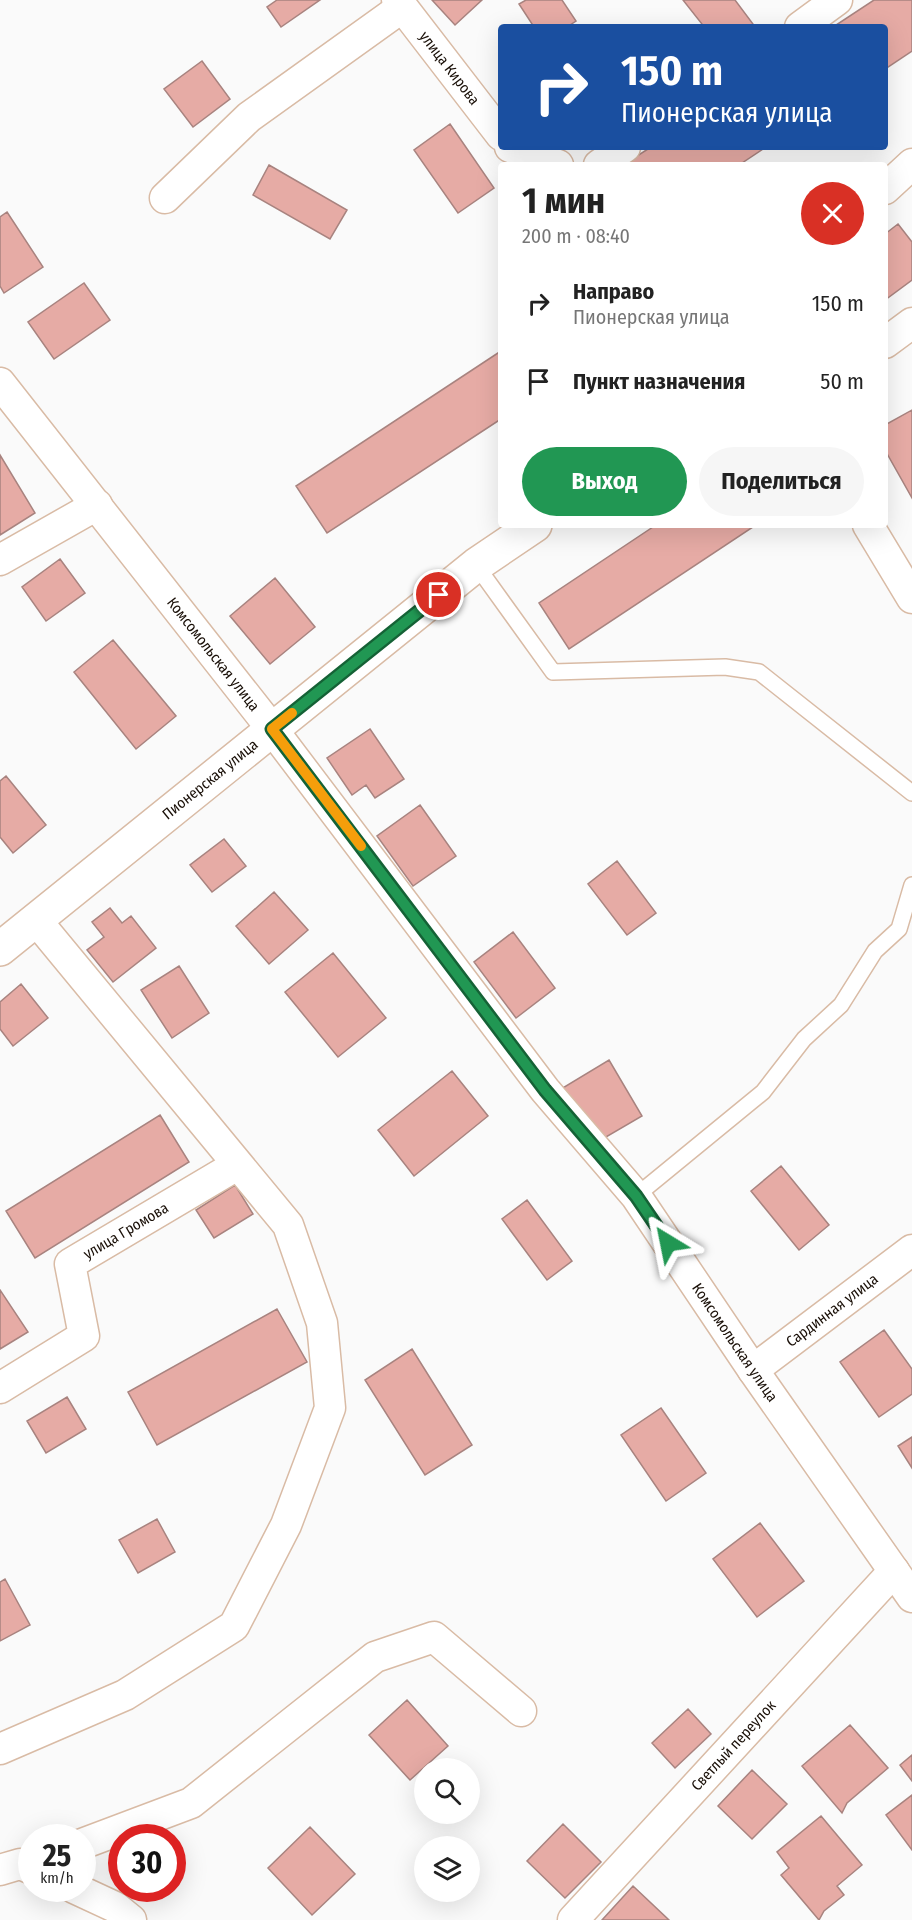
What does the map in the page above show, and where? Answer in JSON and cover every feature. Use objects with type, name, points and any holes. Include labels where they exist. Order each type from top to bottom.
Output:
[{"type":"street","points":[[804,24],[838,0]]},
{"type":"street","points":[[165,198],[249,117],[399,4]]},
{"type":"street","name":"улица Кирова","points":[[399,4],[498,131]]},
{"type":"street","points":[[518,150],[550,162]]},
{"type":"street","points":[[603,162],[621,150]]},
{"type":"street","points":[[888,186],[912,164]]},
{"type":"street","points":[[888,341],[912,323]]},
{"type":"street","name":"Комсомольская улица","points":[[0,383],[272,729],[545,1090],[636,1196],[753,1370],[912,1598]]},
{"type":"street","points":[[0,560],[97,505]]},
{"type":"street","name":"Пионерская улица","points":[[0,949],[476,565],[531,528]]},
{"type":"street","points":[[870,528],[912,598]]},
{"type":"street","points":[[0,1749],[125,1695],[234,1626],[286,1525],[330,1408],[322,1323],[288,1225],[36,920]]},
{"type":"street","name":"улица Громова","points":[[0,1388],[84,1336],[70,1264],[237,1165]]},
{"type":"street","name":"Сардинная улица","points":[[753,1370],[912,1250]]},
{"type":"street","name":"Светлый переулок","points":[[573,1920],[894,1571]]},
{"type":"street","points":[[96,1839],[191,1803],[375,1657],[434,1637],[520,1711]]},
{"type":"street","points":[[96,1898],[115,1907],[131,1920]]},
{"type":"lane","points":[[476,565],[554,672],[725,667],[759,672],[912,793]]},
{"type":"lane","points":[[636,1196],[763,1092],[804,1039],[841,1005],[875,951],[899,929],[912,885]]},
{"type":"building","points":[[277,0],[320,0],[281,27],[267,7]]},
{"type":"building","points":[[432,0],[482,0],[455,25]]},
{"type":"building","points":[[526,0],[562,0],[576,21],[572,24],[532,24],[519,4]]},
{"type":"building","points":[[683,0],[735,0],[753,24],[702,24]]},
{"type":"building","points":[[874,0],[912,0],[912,51],[888,67],[888,24],[838,24]]},
{"type":"building","points":[[202,61],[230,99],[193,127],[164,89]]},
{"type":"building","points":[[450,124],[494,188],[458,213],[414,150]]},
{"type":"building","points":[[646,150],[762,150],[744,162],[628,162]]},
{"type":"building","points":[[269,165],[347,210],[330,239],[253,195]]},
{"type":"building","points":[[7,212],[43,267],[4,293],[0,286],[0,217]]},
{"type":"building","points":[[898,224],[912,242],[912,280],[888,298],[888,232]]},
{"type":"building","points":[[84,283],[110,320],[54,359],[28,322]]},
{"type":"building","points":[[498,353],[498,421],[327,533],[296,486]]},
{"type":"building","points":[[912,410],[912,498],[888,455],[888,423]]},
{"type":"building","points":[[0,455],[35,513],[0,535]]},
{"type":"building","points":[[652,528],[751,528],[569,649],[539,603]]},
{"type":"building","points":[[60,559],[85,593],[46,621],[22,587]]},
{"type":"building","points":[[275,578],[315,627],[270,664],[230,616]]},
{"type":"building","points":[[113,640],[176,716],[136,749],[74,672]]},
{"type":"building","points":[[370,729],[404,779],[375,798],[366,785],[352,795],[327,758]]},
{"type":"building","points":[[6,776],[46,825],[13,853],[0,837],[0,781]]},
{"type":"building","points":[[420,805],[456,856],[413,886],[377,836]]},
{"type":"building","points":[[224,839],[246,866],[212,892],[190,865]]},
{"type":"building","points":[[617,861],[656,913],[627,935],[588,884]]},
{"type":"building","points":[[274,892],[308,930],[269,964],[236,926]]},
{"type":"building","points":[[110,908],[122,923],[131,916],[156,948],[113,982],[87,950],[104,937],[92,922]]},
{"type":"building","points":[[513,932],[555,988],[516,1018],[474,962]]},
{"type":"building","points":[[333,953],[386,1018],[338,1057],[285,992]]},
{"type":"building","points":[[179,966],[209,1013],[172,1038],[141,990]]},
{"type":"building","points":[[21,984],[48,1018],[13,1046],[0,1029],[0,1002]]},
{"type":"building","points":[[609,1060],[642,1116],[594,1144],[561,1089]]},
{"type":"building","points":[[452,1071],[488,1116],[414,1176],[378,1130]]},
{"type":"building","points":[[160,1115],[189,1162],[35,1258],[6,1211]]},
{"type":"building","points":[[781,1166],[829,1225],[799,1250],[751,1191]]},
{"type":"building","points":[[235,1185],[253,1214],[214,1238],[196,1210]]},
{"type":"building","points":[[527,1200],[572,1261],[547,1280],[502,1219]]},
{"type":"building","points":[[0,1290],[28,1332],[0,1349]]},
{"type":"building","points":[[277,1309],[307,1362],[157,1445],[128,1392]]},
{"type":"building","points":[[884,1330],[912,1369],[912,1394],[879,1417],[840,1362]]},
{"type":"building","points":[[412,1349],[472,1445],[425,1475],[365,1380]]},
{"type":"building","points":[[67,1397],[86,1429],[46,1453],[27,1421]]},
{"type":"building","points":[[661,1408],[706,1473],[666,1501],[621,1435]]},
{"type":"building","points":[[912,1437],[912,1468],[898,1446]]},
{"type":"building","points":[[157,1519],[175,1552],[138,1573],[119,1540]]},
{"type":"building","points":[[760,1523],[804,1581],[757,1617],[713,1559]]},
{"type":"building","points":[[5,1579],[30,1625],[0,1641],[0,1582]]},
{"type":"building","points":[[407,1700],[448,1746],[435,1758],[414,1758],[414,1776],[410,1780],[369,1735]]},
{"type":"building","points":[[688,1709],[711,1734],[675,1768],[652,1743]]},
{"type":"building","points":[[850,1725],[888,1768],[847,1803],[842,1813],[802,1766]]},
{"type":"building","points":[[912,1755],[912,1781],[900,1765]]},
{"type":"building","points":[[752,1770],[787,1804],[752,1839],[718,1806]]},
{"type":"building","points":[[912,1795],[912,1850],[886,1815]]},
{"type":"building","points":[[821,1816],[862,1865],[837,1886],[844,1895],[824,1911],[819,1920],[781,1875],[789,1868],[777,1852]]},
{"type":"building","points":[[563,1824],[601,1862],[565,1898],[527,1861]]},
{"type":"building","points":[[310,1827],[355,1874],[312,1915],[268,1868]]},
{"type":"building","points":[[633,1886],[669,1920],[602,1920]]},
{"type":"slow traffic","points":[[292,713],[272,729],[361,846]]},
{"type":"route","points":[[439,595],[272,729],[545,1090],[636,1196],[668,1243]]}]
